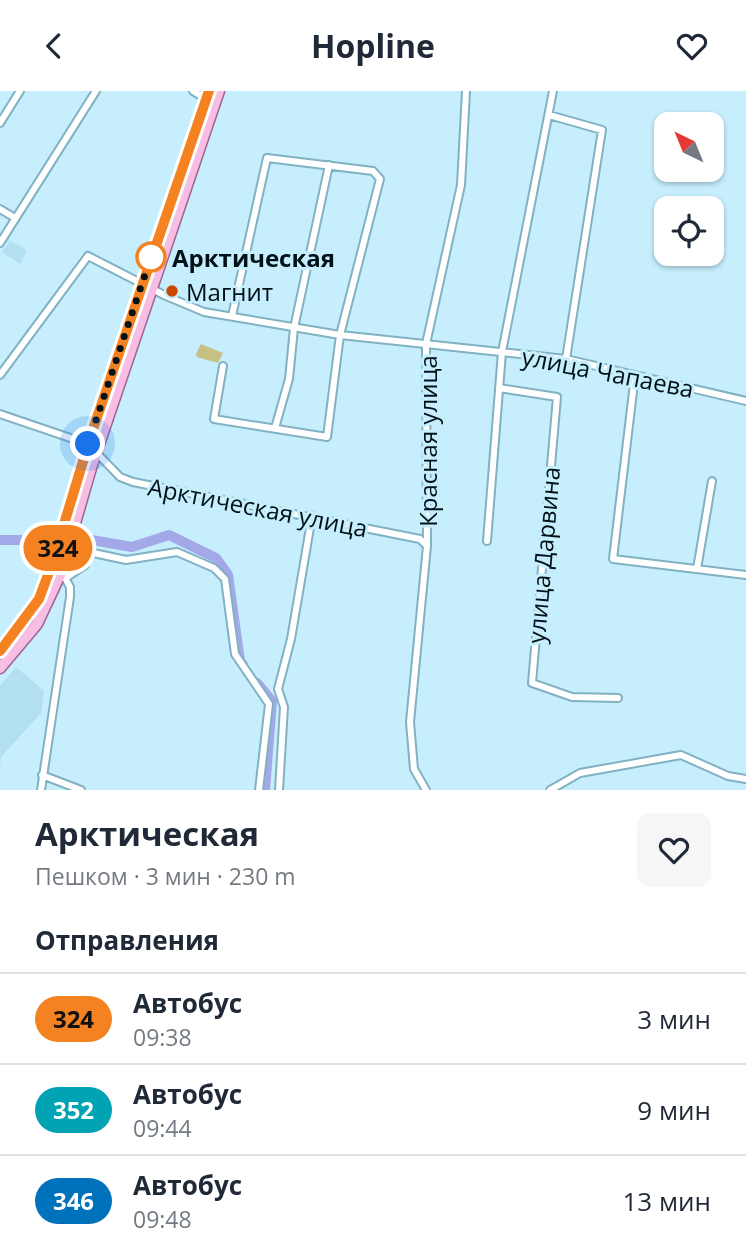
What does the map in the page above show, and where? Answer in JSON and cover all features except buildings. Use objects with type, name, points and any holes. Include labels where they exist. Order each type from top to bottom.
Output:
[{"type":"main road","points":[[146,286],[219,91]]},
{"type":"main road","points":[[0,668],[37,624],[61,571],[93,439],[208,95]]},
{"type":"main road","points":[[86,467],[96,453],[93,439]]},
{"type":"main road","points":[[0,652],[61,571]]},
{"type":"street","points":[[0,123],[20,91]]},
{"type":"street","points":[[0,243],[96,91]]},
{"type":"street","points":[[192,91],[208,95]]},
{"type":"street","name":"Красная улица","points":[[426,790],[414,769],[410,722],[427,546],[426,344],[461,185],[467,91]]},
{"type":"street","points":[[487,541],[502,352],[553,91]]},
{"type":"street","points":[[549,115],[602,130],[566,359]]},
{"type":"street","points":[[223,366],[214,419],[327,436],[340,335],[380,179],[373,171],[267,158],[232,316]]},
{"type":"street","points":[[275,428],[289,379],[294,328],[329,165]]},
{"type":"street","points":[[0,209],[15,218]]},
{"type":"street","name":"улица Чапаева","points":[[0,375],[88,256],[204,312],[340,335],[566,359],[746,401]]},
{"type":"street","points":[[635,375],[612,559],[746,575]]},
{"type":"street","name":"улица Дарвина","points":[[499,388],[557,397],[532,683],[572,697],[618,698]]},
{"type":"street","points":[[0,414],[93,439]]},
{"type":"street","name":"Арктическая улица","points":[[96,453],[120,477],[133,482],[420,539],[427,546]]},
{"type":"street","points":[[697,569],[712,481]]},
{"type":"street","points":[[279,790],[284,707],[278,689],[291,639],[312,516]]},
{"type":"street","points":[[41,790],[71,597],[61,571],[85,565],[89,552],[126,560],[177,552],[214,568],[225,579],[235,654],[269,704],[260,790]]},
{"type":"street","points":[[550,790],[580,773],[681,755],[728,776],[746,779]]},
{"type":"street","points":[[42,775],[81,790]]},
{"type":"shaded area","points":[[10,241],[27,250],[20,264],[2,252]]},
{"type":"shaded area","points":[[201,344],[223,353],[218,363],[197,357]]},
{"type":"shaded area","points":[[16,667],[44,691],[41,713],[1,757],[0,766],[0,686]]},
{"type":"waterway","points":[[0,540],[92,540],[132,547],[169,535],[216,558],[228,575],[240,661],[243,665]]},
{"type":"waterway","points":[[257,683],[272,701],[265,790]]},
{"type":"bus line","name":"324","points":[[0,651],[39,599],[65,525],[91,435],[209,91]]},
{"type":"place","name":"Арктическая","points":[[151,257]]},
{"type":"place","name":"Магнит","points":[[172,291]]},
{"type":"route","points":[[88,444],[151,257]]}]
